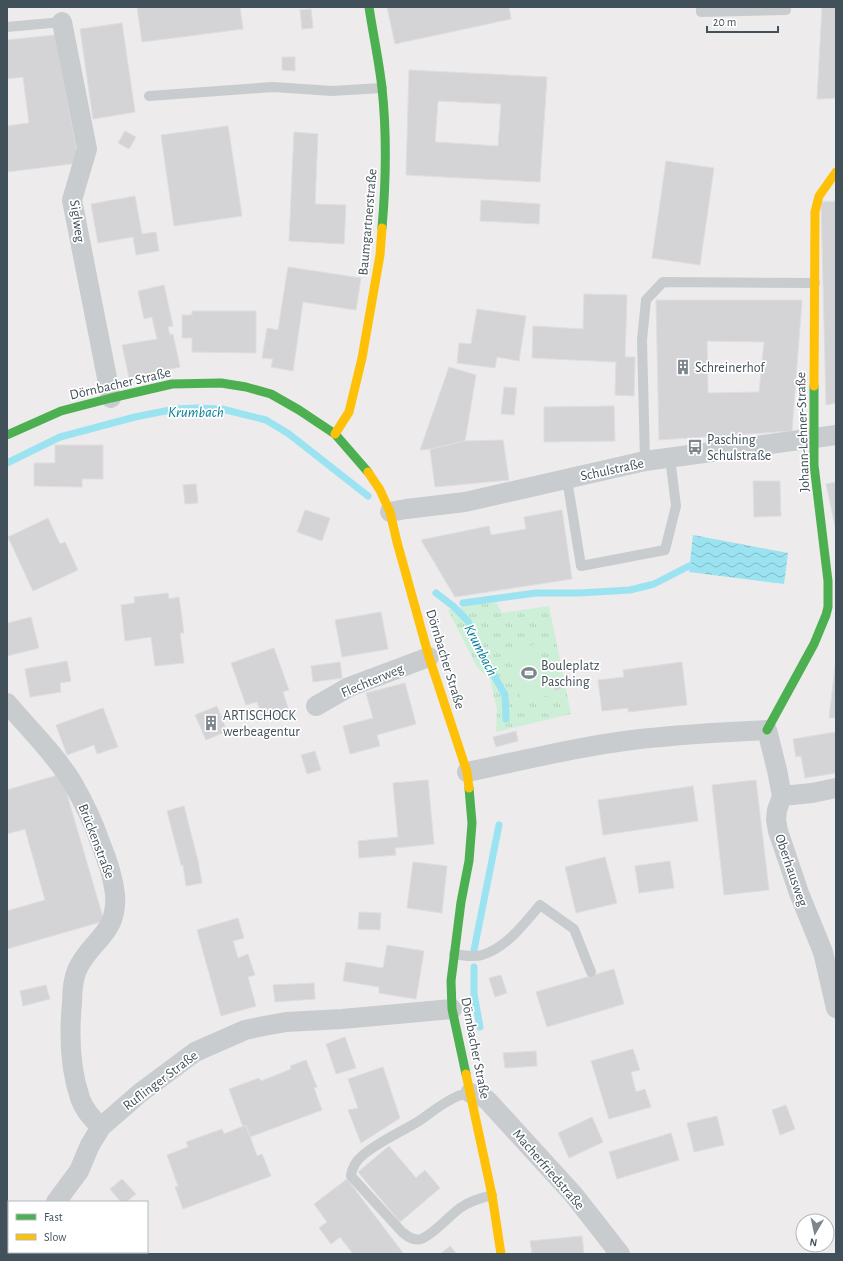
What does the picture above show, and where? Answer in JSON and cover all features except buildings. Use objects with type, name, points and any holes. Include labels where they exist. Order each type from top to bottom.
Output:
[{"type":"street","name":"Baumgartnerstraße","points":[[335,434],[349,412],[353,399],[372,308],[380,255],[386,174],[385,131],[382,88],[369,7]]},
{"type":"street","name":"Siglweg","points":[[62,22],[87,149],[72,200],[111,398]]},
{"type":"street","name":"Johann-Lehner-Straße","points":[[767,730],[812,648],[826,614],[828,581],[814,465],[815,212],[820,196],[836,172]]},
{"type":"street","name":"Dörnbacher Straße","points":[[7,434],[61,411],[111,398],[172,384],[221,383],[271,394],[299,410],[335,434],[368,471],[380,490],[390,512],[429,657],[467,772],[472,823],[469,861],[461,902],[451,981],[452,1009],[492,1195],[501,1254]]},
{"type":"street","name":"Schulstraße","points":[[390,512],[464,502],[645,461],[836,435]]},
{"type":"street","name":"Flechterweg","points":[[316,706],[349,687],[429,657]]},
{"type":"street","name":"Brückenstraße","points":[[7,703],[57,762],[71,781],[94,824],[112,877],[115,909],[113,920],[108,930],[83,960],[77,971],[74,981],[70,1018],[70,1039],[80,1099],[91,1118],[101,1127]]},
{"type":"street","points":[[467,772],[583,747],[632,740],[697,733],[767,730]]},
{"type":"street","name":"Oberhausweg","points":[[767,730],[782,796],[777,810],[776,820],[778,831],[799,893],[823,952],[836,1008]]},
{"type":"street","points":[[782,796],[812,794],[836,788]]},
{"type":"street","name":"Ruflinger Straße","points":[[57,1201],[79,1171],[90,1145],[101,1127],[140,1093],[195,1052],[245,1030],[286,1022],[342,1019],[452,1009]]},
{"type":"street","name":"Macherfriedstraße","points":[[470,1093],[480,1095],[488,1101],[573,1194],[620,1254]]},
{"type":"lane","points":[[701,7],[701,12],[786,10],[786,7]]},
{"type":"lane","points":[[7,27],[62,22]]},
{"type":"lane","points":[[149,96],[273,87],[332,92],[382,88]]},
{"type":"lane","points":[[645,461],[642,340],[646,300],[663,282],[815,283]]},
{"type":"lane","points":[[567,479],[581,566],[665,550],[676,506],[670,458]]},
{"type":"lane","points":[[454,954],[473,957],[482,955],[502,945],[523,926],[540,905],[574,929],[591,972]]},
{"type":"lane","points":[[470,1093],[455,1097],[444,1103],[420,1120],[378,1144],[356,1162],[351,1171],[351,1176],[402,1232],[408,1237],[414,1239],[421,1239],[466,1204],[492,1195]]},
{"type":"green space","points":[[495,600],[502,613],[549,606],[571,714],[496,732],[497,709],[490,679],[477,667],[448,610]]},
{"type":"green space","name":"Bouleplatz Pasching","points":[[537,644],[550,695],[521,702],[508,651]]},
{"type":"water","points":[[693,535],[788,553],[784,584],[689,572]]},
{"type":"waterway","name":"Krumbach","points":[[7,463],[60,437],[135,417],[175,409],[222,409],[266,420],[289,434],[368,496]]},
{"type":"waterway","points":[[463,603],[536,593],[579,593],[630,590],[654,584],[689,566]]},
{"type":"waterway","name":"Krumbach","points":[[436,593],[453,606],[468,621],[478,647],[505,695],[506,719]]},
{"type":"waterway","name":"Krumbach","points":[[474,950],[499,825]]},
{"type":"waterway","name":"Krumbach","points":[[474,967],[474,994],[480,1027]]},
{"type":"traffic: fast","points":[[369,7],[381,78],[384,106],[385,176],[382,228]]},
{"type":"traffic: fast","points":[[7,435],[61,411],[111,398],[172,384],[221,383],[246,387],[271,394],[299,410],[335,434],[368,472]]},
{"type":"traffic: fast","points":[[767,730],[814,644],[828,607],[828,581],[814,465],[814,386]]},
{"type":"traffic: fast","points":[[466,1074],[452,1009],[451,981],[461,902],[469,861],[472,823],[469,788]]},
{"type":"traffic: slow","points":[[814,386],[815,212],[819,196],[836,172]]},
{"type":"traffic: slow","points":[[335,434],[349,412],[362,358],[380,255],[382,228]]},
{"type":"traffic: slow","points":[[368,472],[380,490],[390,512],[429,657],[467,772],[469,788]]},
{"type":"traffic: slow","points":[[466,1074],[492,1195],[501,1254]]},
{"type":"place","name":"Schreinerhof","points":[[683,367]]},
{"type":"place","name":"Pasching Schulstraße","points":[[695,447]]},
{"type":"place","name":"Bouleplatz Pasching","points":[[529,673]]},
{"type":"place","name":"ARTISCHOCK werbeagentur","points":[[211,723]]}]
